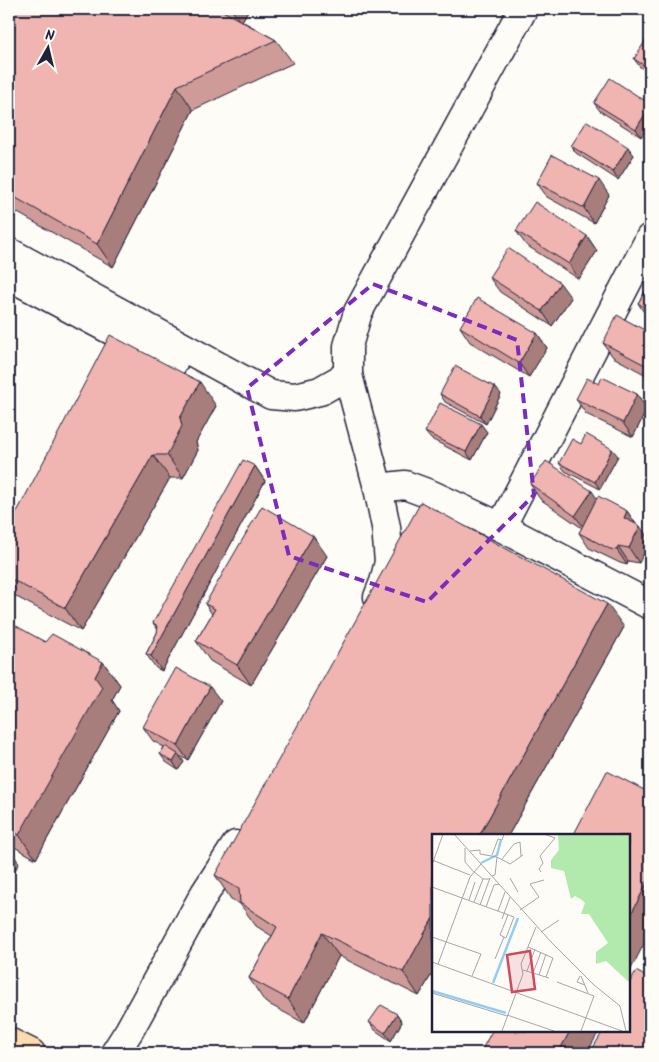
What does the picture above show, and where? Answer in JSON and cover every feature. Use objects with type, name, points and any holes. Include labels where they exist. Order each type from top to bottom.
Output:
[{"type":"highway","points":[[9,1042],[31,1053]]},
{"type":"street","points":[[368,617],[384,582],[389,562],[386,527],[378,488],[348,375],[348,346],[358,312],[523,9]]},
{"type":"street","points":[[501,526],[650,238]]},
{"type":"street","points":[[9,252],[271,395],[295,397],[320,391],[348,375]]},
{"type":"street","points":[[9,276],[248,403],[271,395]]},
{"type":"street","points":[[378,488],[405,485],[432,494],[501,526],[650,605]]},
{"type":"street","points":[[115,1053],[205,893],[248,828]]},
{"type":"highlighted area","points":[[373,284],[517,340],[534,495],[427,602],[289,556],[247,388]]},
{"type":"building","points":[[9,9],[219,9],[276,40],[177,86],[97,244],[9,194]]},
{"type":"building","points":[[647,38],[650,40],[650,69],[634,59]]},
{"type":"building","points":[[610,78],[650,104],[636,129],[594,103]]},
{"type":"building","points":[[587,121],[628,147],[613,172],[571,146]]},
{"type":"building","points":[[552,155],[599,180],[584,208],[537,183]]},
{"type":"building","points":[[535,202],[587,236],[569,264],[516,231]]},
{"type":"building","points":[[508,248],[560,283],[542,311],[489,277]]},
{"type":"building","points":[[650,284],[650,311],[638,303]]},
{"type":"building","points":[[477,298],[537,333],[519,363],[460,327]]},
{"type":"building","points":[[617,315],[650,333],[649,367],[603,343]]},
{"type":"building","points":[[110,335],[200,382],[180,418],[182,426],[167,455],[153,455],[65,608],[9,578],[9,527]]},
{"type":"building","points":[[455,366],[495,387],[480,416],[440,394]]},
{"type":"building","points":[[602,377],[637,394],[623,423],[576,399],[587,378],[599,384]]},
{"type":"building","points":[[440,403],[481,424],[466,452],[425,432]]},
{"type":"building","points":[[586,434],[612,449],[595,482],[559,463],[572,439],[581,444]]},
{"type":"building","points":[[243,460],[255,466],[151,656],[146,654],[157,633],[158,626],[153,623]]},
{"type":"building","points":[[546,461],[592,491],[575,516],[530,484]]},
{"type":"building","points":[[598,496],[627,511],[624,518],[640,526],[629,548],[618,546],[617,550],[610,549],[579,533]]},
{"type":"building","points":[[421,502],[607,604],[480,834],[432,834],[432,920],[403,972],[322,933],[288,999],[249,978],[277,927],[240,903],[239,889],[215,875]]},
{"type":"building","points":[[262,506],[313,536],[237,665],[196,641],[215,609],[205,604]]},
{"type":"building","points":[[11,623],[45,642],[52,634],[103,662],[95,677],[102,687],[19,835],[9,829],[9,625]]},
{"type":"building","points":[[176,668],[210,687],[178,746],[143,727]]},
{"type":"building","points":[[165,746],[178,754],[173,762],[160,754]]},
{"type":"building","points":[[607,771],[650,793],[650,877],[629,918],[629,834],[574,834]]},
{"type":"building","points":[[636,971],[650,979],[650,1053],[590,1053],[602,1032],[629,1032],[629,983]]},
{"type":"building","points":[[381,1005],[397,1014],[385,1033],[369,1022]]},
{"type":"building","points":[[491,1032],[569,1032],[558,1053],[480,1053]]}]
